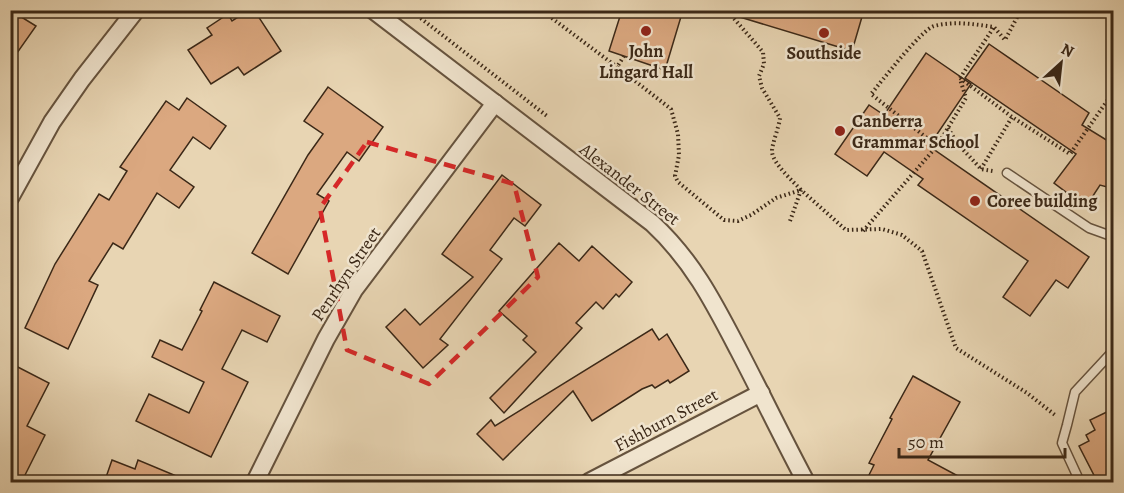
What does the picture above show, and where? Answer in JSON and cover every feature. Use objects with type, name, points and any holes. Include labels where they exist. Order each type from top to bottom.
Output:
[{"type":"street","points":[[10,198],[52,123],[82,79],[136,10]]},
{"type":"street","name":"Alexander Street","points":[[373,10],[669,238],[699,276],[806,483]]},
{"type":"street","name":"Penrhyn Street","points":[[255,483],[326,339],[354,290],[495,104]]},
{"type":"street","name":"Fishburn Street","points":[[589,483],[760,393]]},
{"type":"lane","points":[[1007,173],[1089,228],[1113,237]]},
{"type":"lane","points":[[1080,483],[1062,443],[1075,392],[1113,350]]},
{"type":"path","points":[[542,10],[671,109],[678,134],[679,155],[675,176],[678,183],[724,220],[738,221],[776,198],[801,190]]},
{"type":"path","points":[[937,146],[871,94],[932,26],[964,22],[994,27],[1005,40],[1021,10]]},
{"type":"path","points":[[730,14],[763,52],[764,64],[759,75],[762,88],[780,118],[772,150],[774,159],[801,190],[846,231],[882,230],[902,235],[922,250],[956,348],[1027,393],[1067,425]]},
{"type":"path","points":[[960,78],[994,27]]},
{"type":"path","points":[[617,67],[624,56]]},
{"type":"path","points":[[960,78],[1012,117],[1070,154],[1113,91]]},
{"type":"path","points":[[863,231],[937,146],[966,98],[960,78]]},
{"type":"path","points":[[1108,98],[1113,102]]},
{"type":"path","points":[[981,169],[1012,117]]},
{"type":"path","points":[[948,128],[957,143],[981,169],[1007,173]]},
{"type":"path","points":[[790,221],[801,190]]},
{"type":"highlighted area","points":[[367,142],[514,184],[538,277],[429,384],[347,350],[320,208]]},
{"type":"building","points":[[10,10],[36,26],[10,63]]},
{"type":"building","points":[[249,10],[254,10],[281,51],[244,75],[238,67],[211,84],[188,50],[212,35],[207,28],[228,14],[232,21]]},
{"type":"building","name":"John Lingard Hall","points":[[622,10],[683,10],[665,70],[609,51]]},
{"type":"building","name":"Southside","points":[[733,10],[864,10],[852,51],[733,15]]},
{"type":"building","points":[[989,44],[1089,113],[1082,125],[1113,144],[1113,178],[1107,187],[1100,185],[1089,202],[1080,197],[1078,201],[1054,183],[1076,154],[965,78]]},
{"type":"building","points":[[926,53],[971,84],[929,146],[1089,257],[1068,288],[1056,280],[1030,316],[1003,297],[1028,261],[918,185],[923,179],[884,152],[867,176],[835,154],[869,105],[884,115]]},
{"type":"building","points":[[328,87],[383,127],[359,161],[347,152],[317,194],[329,201],[288,274],[252,253],[308,155],[323,134],[304,121]]},
{"type":"building","points":[[187,98],[226,126],[210,149],[193,137],[170,170],[194,187],[179,208],[157,193],[123,249],[113,243],[89,281],[98,285],[68,349],[25,328],[55,264],[99,194],[109,200],[127,171],[120,167],[166,101],[179,110]]},
{"type":"building","points":[[502,175],[541,205],[525,226],[514,218],[490,250],[502,259],[440,339],[448,345],[423,368],[386,327],[405,309],[420,325],[473,277],[442,254]]},
{"type":"building","points":[[559,243],[579,261],[592,246],[632,282],[619,297],[616,294],[603,309],[596,302],[576,323],[582,328],[504,413],[490,398],[536,352],[523,340],[527,336],[499,311]]},
{"type":"building","points":[[214,282],[280,316],[267,342],[242,330],[222,369],[248,382],[211,457],[136,421],[149,394],[189,413],[204,382],[152,357],[160,340],[182,350]]},
{"type":"building","points":[[652,329],[659,340],[667,334],[689,371],[670,383],[668,380],[655,388],[652,385],[642,389],[592,421],[573,391],[503,460],[477,434],[491,420],[495,426]]},
{"type":"building","points":[[10,363],[49,383],[27,426],[45,435],[21,483],[10,483]]},
{"type":"building","points":[[913,376],[960,402],[928,460],[971,483],[865,483],[874,465],[869,463]]},
{"type":"building","points":[[1113,409],[1113,483],[1098,483],[1079,446],[1089,441],[1086,435],[1095,430],[1090,420]]},
{"type":"building","points":[[112,460],[135,469],[138,460],[193,483],[104,483]]},
{"type":"place","name":"John Lingard Hall","points":[[646,31]]},
{"type":"place","name":"Southside","points":[[824,33]]},
{"type":"place","name":"Canberra Grammar School","points":[[840,131]]},
{"type":"place","name":"Coree building","points":[[975,201]]}]
